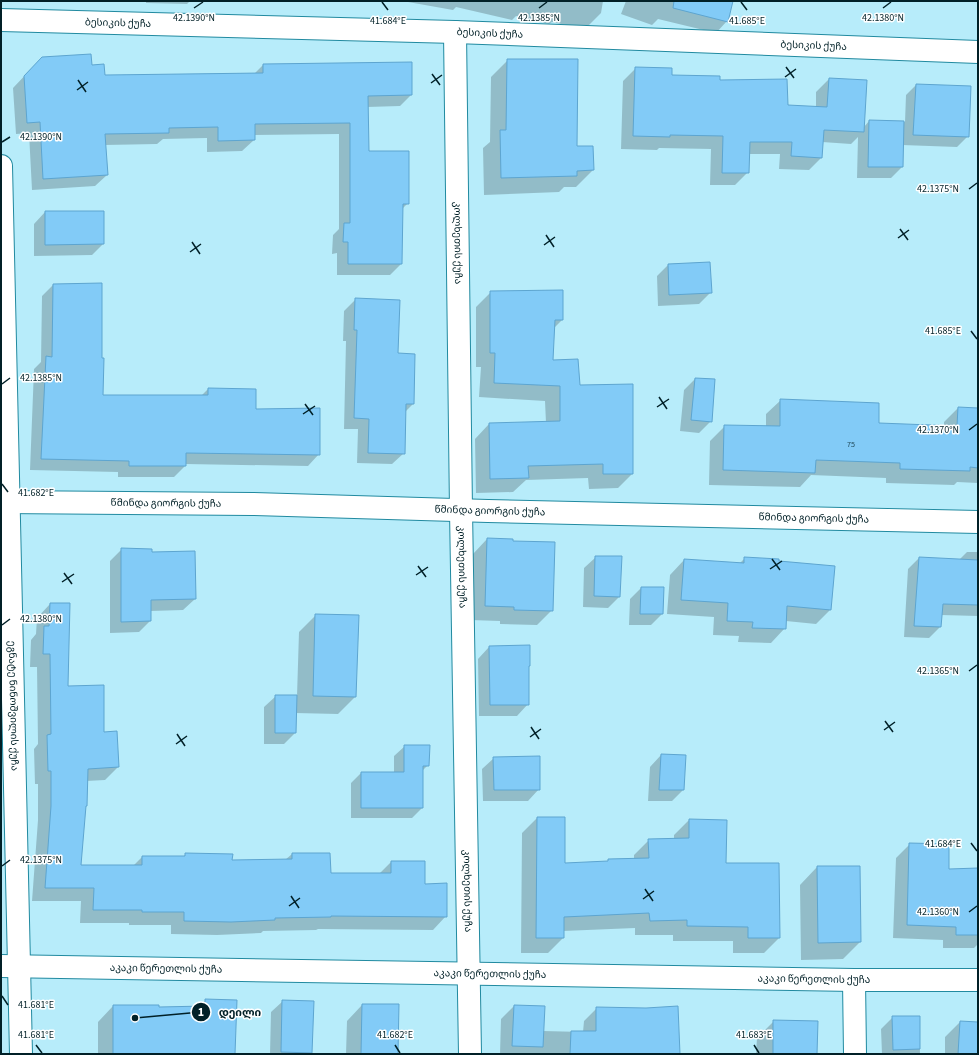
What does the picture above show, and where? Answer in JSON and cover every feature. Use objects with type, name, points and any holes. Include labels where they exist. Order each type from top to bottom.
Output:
[{"type":"street","name":"ბესიკის ქუჩა","points":[[1,20],[455,32],[978,52]]},
{"type":"street","name":"კოლხეთის ქუჩა","points":[[455,32],[470,1054]]},
{"type":"street","name":"ეგნატე ნინოშვილის ქუჩა","points":[[1,166],[11,966],[21,1054]]},
{"type":"street","name":"წმინდა გიორგის ქუჩა","points":[[4,502],[252,504],[978,522]]},
{"type":"street","name":"აკაკი წერეთლის ქუჩა","points":[[11,966],[854,980],[978,980]]},
{"type":"street","points":[[854,980],[855,1054]]},
{"type":"building","points":[[674,1],[733,1],[728,22],[673,8]]},
{"type":"building","points":[[91,54],[92,65],[104,64],[105,75],[263,73],[263,64],[412,62],[412,95],[368,96],[369,151],[409,151],[409,204],[403,204],[402,264],[348,264],[348,242],[343,242],[344,223],[350,223],[350,123],[255,124],[255,140],[218,141],[218,127],[169,128],[169,133],[105,134],[108,175],[43,179],[40,122],[27,123],[24,76],[42,57]]},
{"type":"building","points":[[507,59],[578,59],[577,146],[593,146],[594,170],[577,171],[577,176],[501,178],[500,130],[506,130]]},
{"type":"building","points":[[635,67],[672,68],[672,75],[720,76],[720,80],[787,79],[788,105],[827,107],[829,78],[867,80],[864,132],[824,130],[822,158],[791,156],[792,142],[750,142],[749,173],[722,173],[723,136],[633,136]]},
{"type":"building","points":[[916,84],[971,86],[969,137],[913,135]]},
{"type":"building","points":[[869,120],[904,121],[903,167],[868,167]]},
{"type":"building","points":[[45,211],[104,211],[104,244],[45,245]]},
{"type":"building","points":[[710,262],[712,293],[669,295],[668,264]]},
{"type":"building","points":[[102,283],[102,358],[104,358],[103,395],[208,395],[208,388],[256,389],[256,409],[320,408],[320,455],[186,453],[186,466],[129,466],[129,461],[41,459],[46,356],[52,357],[53,284]]},
{"type":"building","points":[[563,290],[563,320],[555,320],[553,360],[578,359],[580,385],[633,384],[633,474],[603,474],[603,464],[528,466],[529,478],[490,479],[489,423],[560,421],[560,386],[494,383],[495,353],[490,353],[490,291]]},
{"type":"building","points":[[355,298],[400,300],[398,353],[415,354],[414,404],[406,404],[405,454],[368,453],[369,419],[354,418],[357,330],[354,330]]},
{"type":"building","points":[[695,378],[715,379],[712,422],[691,420]]},
{"type":"building","points":[[780,399],[879,403],[879,423],[957,426],[958,407],[978,408],[978,468],[970,467],[970,471],[900,469],[900,463],[816,460],[815,473],[723,470],[724,425],[780,426]]},
{"type":"building","points":[[487,538],[513,539],[513,541],[555,542],[553,611],[514,610],[514,607],[485,606]]},
{"type":"building","points":[[121,548],[152,549],[152,552],[195,551],[196,599],[151,600],[151,621],[121,622]]},
{"type":"building","points":[[595,556],[622,556],[620,597],[594,596]]},
{"type":"building","points":[[744,557],[779,559],[779,561],[835,566],[831,610],[787,606],[786,629],[752,628],[753,622],[727,621],[728,603],[681,600],[684,559],[744,563]]},
{"type":"building","points":[[919,557],[978,560],[978,605],[943,604],[941,627],[914,626]]},
{"type":"building","points":[[641,587],[664,587],[663,614],[640,614]]},
{"type":"building","points":[[50,603],[70,603],[68,686],[104,685],[104,732],[117,731],[119,767],[88,769],[87,806],[81,865],[142,865],[142,856],[185,856],[185,853],[233,854],[232,860],[292,859],[292,853],[330,853],[331,873],[391,873],[391,861],[425,861],[425,884],[447,883],[447,917],[331,916],[275,918],[275,920],[231,922],[184,921],[184,912],[93,910],[94,888],[45,888],[51,806],[51,771],[48,771],[47,735],[51,734],[50,654],[43,654],[44,626],[49,626]]},
{"type":"building","points":[[315,614],[359,615],[356,697],[313,696]]},
{"type":"building","points":[[530,645],[529,705],[490,705],[489,646]]},
{"type":"building","points":[[275,695],[297,695],[296,733],[275,733]]},
{"type":"building","points":[[404,745],[430,745],[429,766],[423,766],[423,808],[361,808],[361,772],[404,772]]},
{"type":"building","points":[[661,754],[686,755],[684,790],[659,790]]},
{"type":"building","points":[[540,756],[540,790],[494,790],[493,757]]},
{"type":"building","points":[[537,817],[565,817],[565,863],[608,861],[608,859],[649,858],[648,839],[689,838],[689,819],[727,820],[726,863],[779,863],[780,938],[748,938],[748,927],[687,926],[687,920],[650,921],[649,913],[564,917],[564,938],[536,938]]},
{"type":"building","points":[[909,843],[949,844],[949,869],[978,868],[978,935],[956,935],[956,927],[907,925]]},
{"type":"building","points":[[817,866],[860,866],[861,942],[818,943]]},
{"type":"building","points":[[205,999],[237,1000],[235,1054],[113,1054],[113,1005],[159,1005],[159,1007],[205,1006]]},
{"type":"building","points":[[282,1000],[314,1001],[312,1053],[281,1052]]},
{"type":"building","points":[[362,1004],[399,1004],[398,1054],[361,1054]]},
{"type":"building","points":[[514,1005],[545,1006],[543,1047],[512,1046]]},
{"type":"building","points":[[678,1006],[680,1054],[570,1054],[571,1031],[596,1031],[596,1007],[646,1008]]},
{"type":"building","points":[[892,1016],[920,1016],[920,1049],[893,1050]]},
{"type":"building","points":[[773,1020],[818,1021],[817,1054],[773,1054]]},
{"type":"building","points":[[960,1021],[978,1022],[978,1054],[958,1054]]},
{"type":"place","name":"დეილი","points":[[135,1018]]}]
